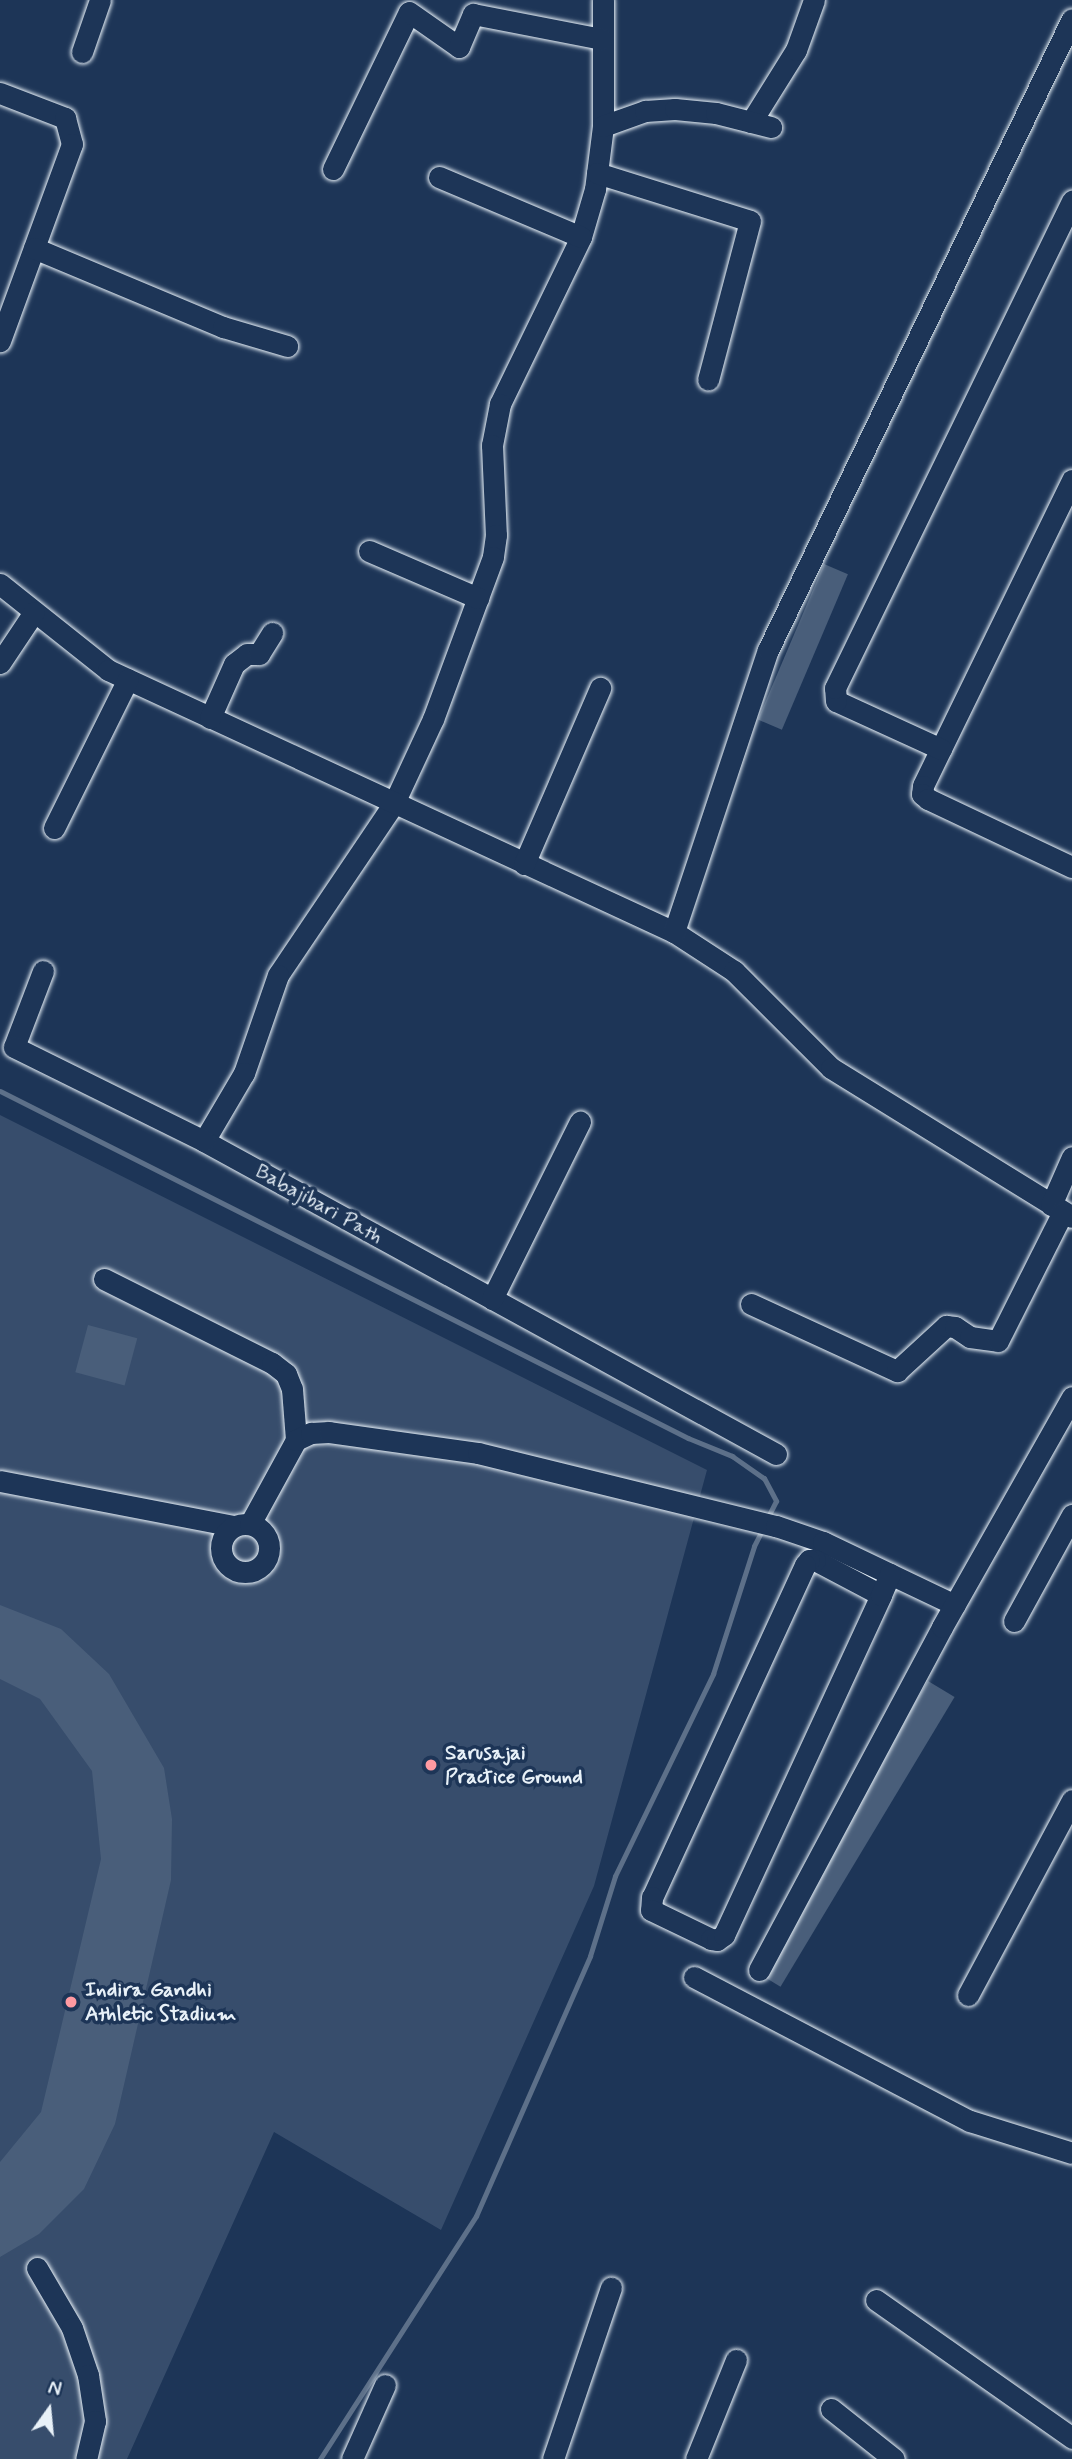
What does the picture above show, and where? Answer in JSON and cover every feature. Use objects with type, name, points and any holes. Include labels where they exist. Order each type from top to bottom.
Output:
[{"type":"street","points":[[82,52],[100,0]]},
{"type":"street","points":[[204,1141],[244,1073],[278,975],[394,803],[433,719],[493,557],[496,536],[492,445],[500,404],[581,237],[597,173],[603,126],[603,0]]},
{"type":"street","points":[[603,126],[645,111],[676,108],[716,113],[761,124],[796,50],[814,0]]},
{"type":"street","points":[[332,169],[408,12],[459,47],[473,14],[601,39]]},
{"type":"street","points":[[674,932],[768,650],[1072,19]]},
{"type":"street","points":[[0,93],[65,118],[72,144],[0,341]]},
{"type":"street","points":[[597,173],[750,221],[708,380]]},
{"type":"street","points":[[439,177],[581,237]]},
{"type":"street","points":[[941,749],[836,702],[835,688],[1072,201]]},
{"type":"street","points":[[34,248],[223,327],[287,346]]},
{"type":"street","points":[[1072,480],[923,786],[922,794],[1072,867]]},
{"type":"street","points":[[369,551],[478,598]]},
{"type":"street","points":[[0,584],[108,670],[674,932],[734,971],[831,1068],[1062,1211]]},
{"type":"street","points":[[0,663],[34,611]]},
{"type":"street","points":[[210,718],[234,664],[247,654],[259,653],[272,633]]},
{"type":"street","points":[[54,828],[128,679]]},
{"type":"street","points":[[524,864],[600,688]]},
{"type":"street","points":[[7,1044],[43,971]]},
{"type":"street","name":"Babajibari Path","points":[[7,1044],[204,1141],[776,1454]]},
{"type":"street","points":[[492,1299],[580,1122]]},
{"type":"street","points":[[751,1304],[897,1371],[946,1325],[970,1336],[998,1341],[1062,1211],[1072,1157]]},
{"type":"street","points":[[104,1279],[272,1363],[286,1374],[292,1389],[296,1440]]},
{"type":"street","points":[[760,1970],[955,1605],[1072,1397]]},
{"type":"street","points":[[0,1481],[242,1525],[296,1440],[311,1433],[328,1432],[478,1453],[776,1526],[823,1542],[955,1605]]},
{"type":"street","points":[[1014,1621],[1072,1515]]},
{"type":"street","points":[[881,1595],[815,1560],[809,1560],[805,1565],[652,1898],[651,1910],[711,1939],[718,1940],[724,1935],[881,1595],[890,1574]]},
{"type":"street","points":[[968,1995],[1072,1800]]},
{"type":"street","points":[[694,1977],[970,2121],[1072,2153]]},
{"type":"street","points":[[37,2268],[72,2328],[88,2375],[95,2421],[86,2459]]},
{"type":"street","points":[[553,2459],[611,2288]]},
{"type":"street","points":[[876,2300],[1072,2438]]},
{"type":"street","points":[[696,2459],[736,2360]]},
{"type":"street","points":[[352,2459],[385,2385]]},
{"type":"street","points":[[831,2409],[894,2459]]},
{"type":"shaded area","points":[[0,1115],[707,1470],[594,1886],[441,2230],[274,2132],[127,2459],[0,2459]]},
{"type":"building","points":[[824,564],[848,574],[782,730],[758,720]]},
{"type":"building","points":[[88,1325],[137,1338],[125,1386],[75,1372]]},
{"type":"building","points":[[0,1605],[61,1629],[109,1674],[164,1768],[172,1819],[171,1880],[115,2124],[84,2189],[39,2234],[0,2257],[0,2162],[41,2112],[101,1859],[92,1771],[40,1699],[0,1679]]},
{"type":"building","points":[[928,1681],[955,1697],[780,1987],[754,1971]]},
{"type":"waterway","points":[[0,1091],[688,1438],[732,1456],[764,1478],[776,1501],[767,1519]]},
{"type":"waterway","points":[[320,2459],[476,2216],[590,1956],[615,1876],[713,1674],[754,1546],[763,1528]]},
{"type":"place","name":"Sarusajai Practice Ground","points":[[431,1765]]},
{"type":"place","name":"Indira Gandhi Athletic Stadium","points":[[71,2002]]}]
